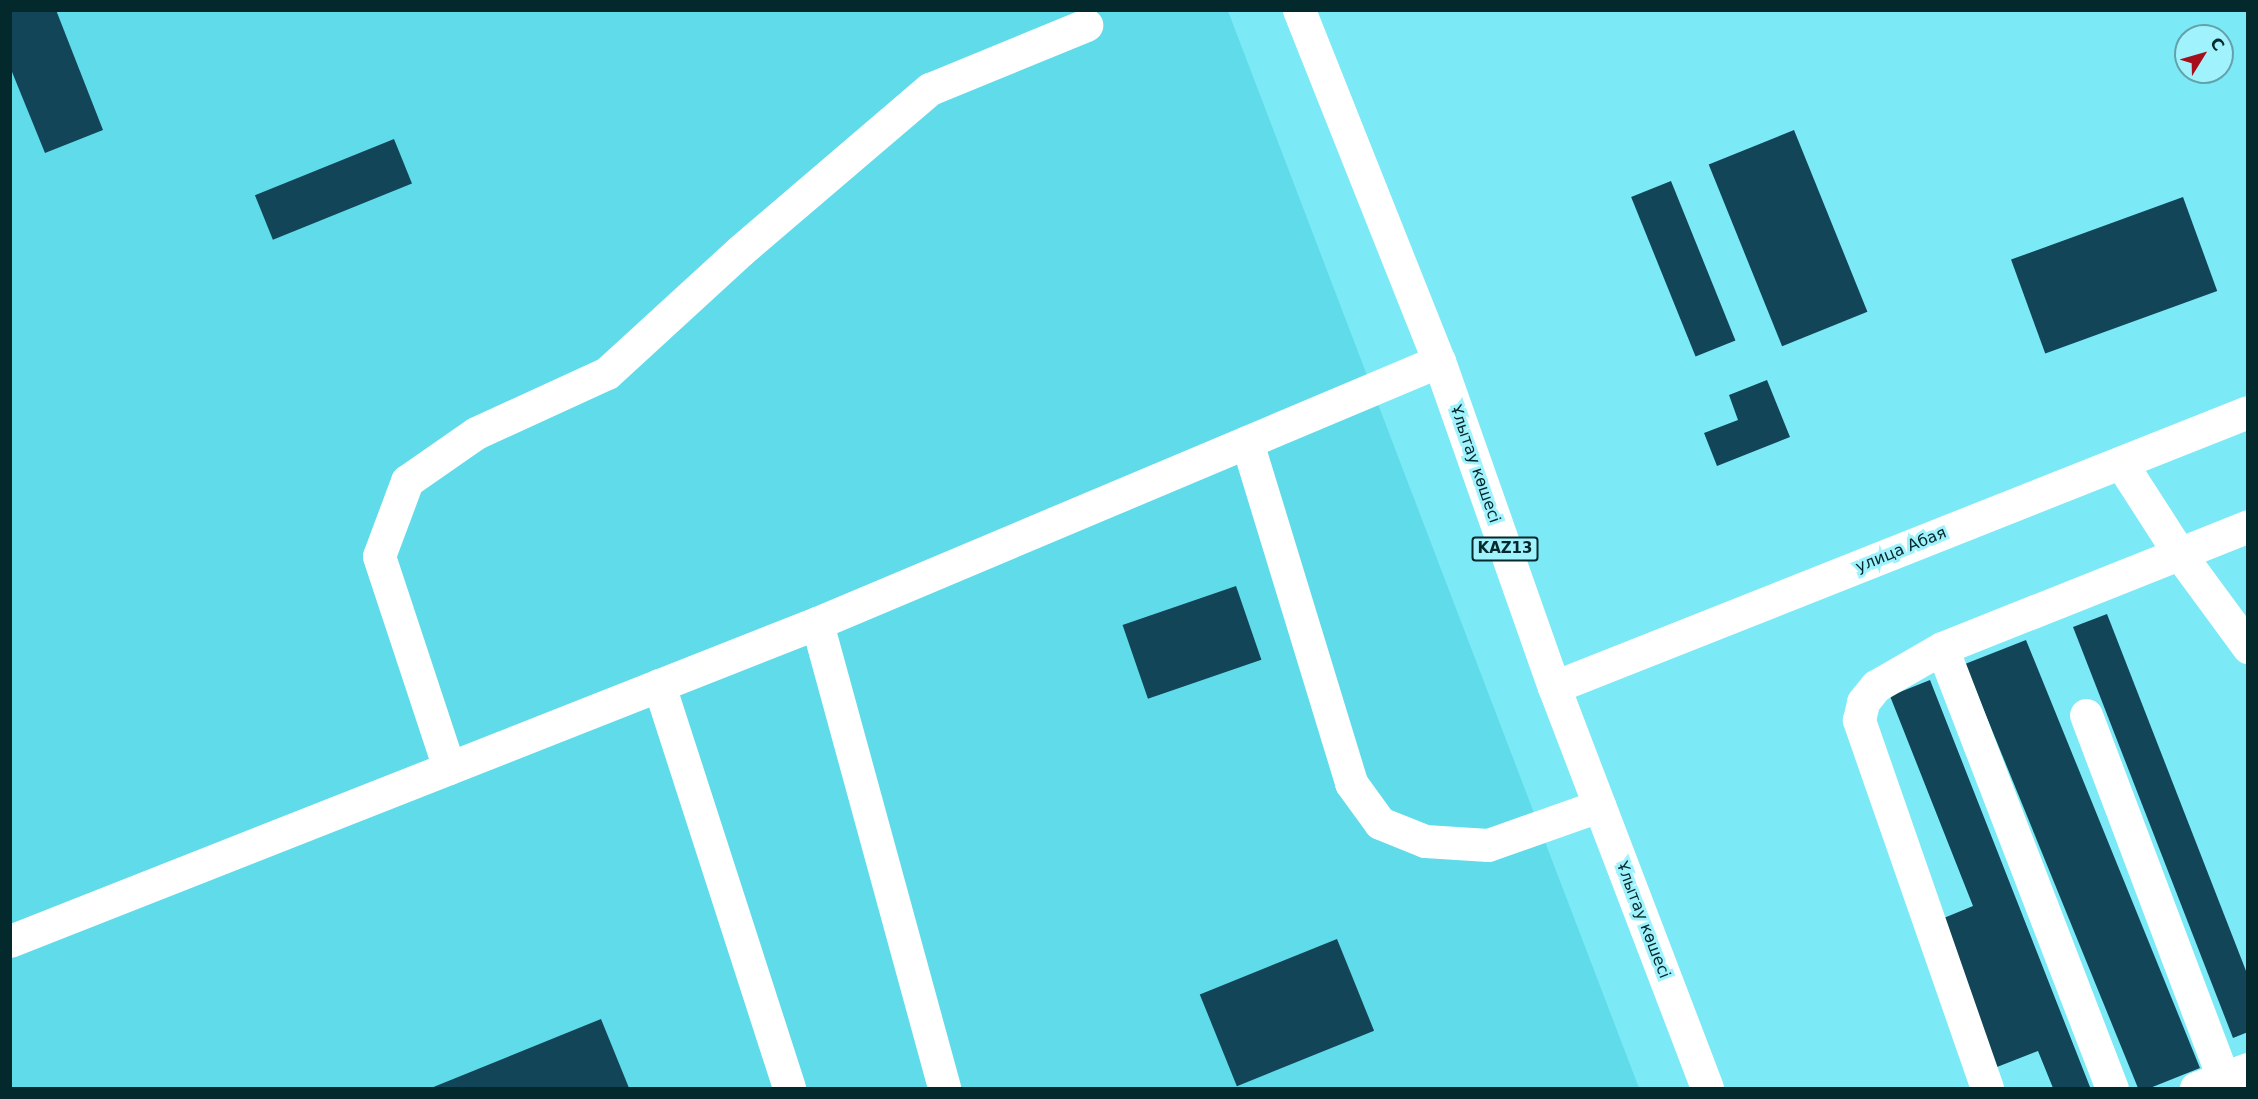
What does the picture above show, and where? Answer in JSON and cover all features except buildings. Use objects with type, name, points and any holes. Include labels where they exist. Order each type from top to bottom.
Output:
[{"type":"street","name":"Ұлытау көшесі","points":[[1299,10],[1439,361],[1554,687],[1707,1089]]},
{"type":"street","points":[[449,768],[379,556],[407,481],[476,433],[607,373],[740,251],[930,89],[1086,25]]},
{"type":"street","points":[[10,941],[817,623],[1439,361]]},
{"type":"street","name":"улица Абая","points":[[1554,687],[2247,412]]},
{"type":"street","points":[[1247,442],[1351,783],[1380,823],[1425,842],[1488,845],[1599,806]]},
{"type":"street","points":[[2121,463],[2179,553],[2247,647]]},
{"type":"street","points":[[1987,1089],[1858,720],[1863,702],[1876,686],[1942,648],[2247,526]]},
{"type":"street","points":[[817,623],[944,1089]]},
{"type":"street","points":[[1942,648],[2112,1089]]},
{"type":"street","points":[[659,685],[789,1089]]},
{"type":"street","points":[[2086,715],[2222,1078]]},
{"type":"shaded area","points":[[10,11],[1228,11],[1639,1088],[11,1088]]}]
